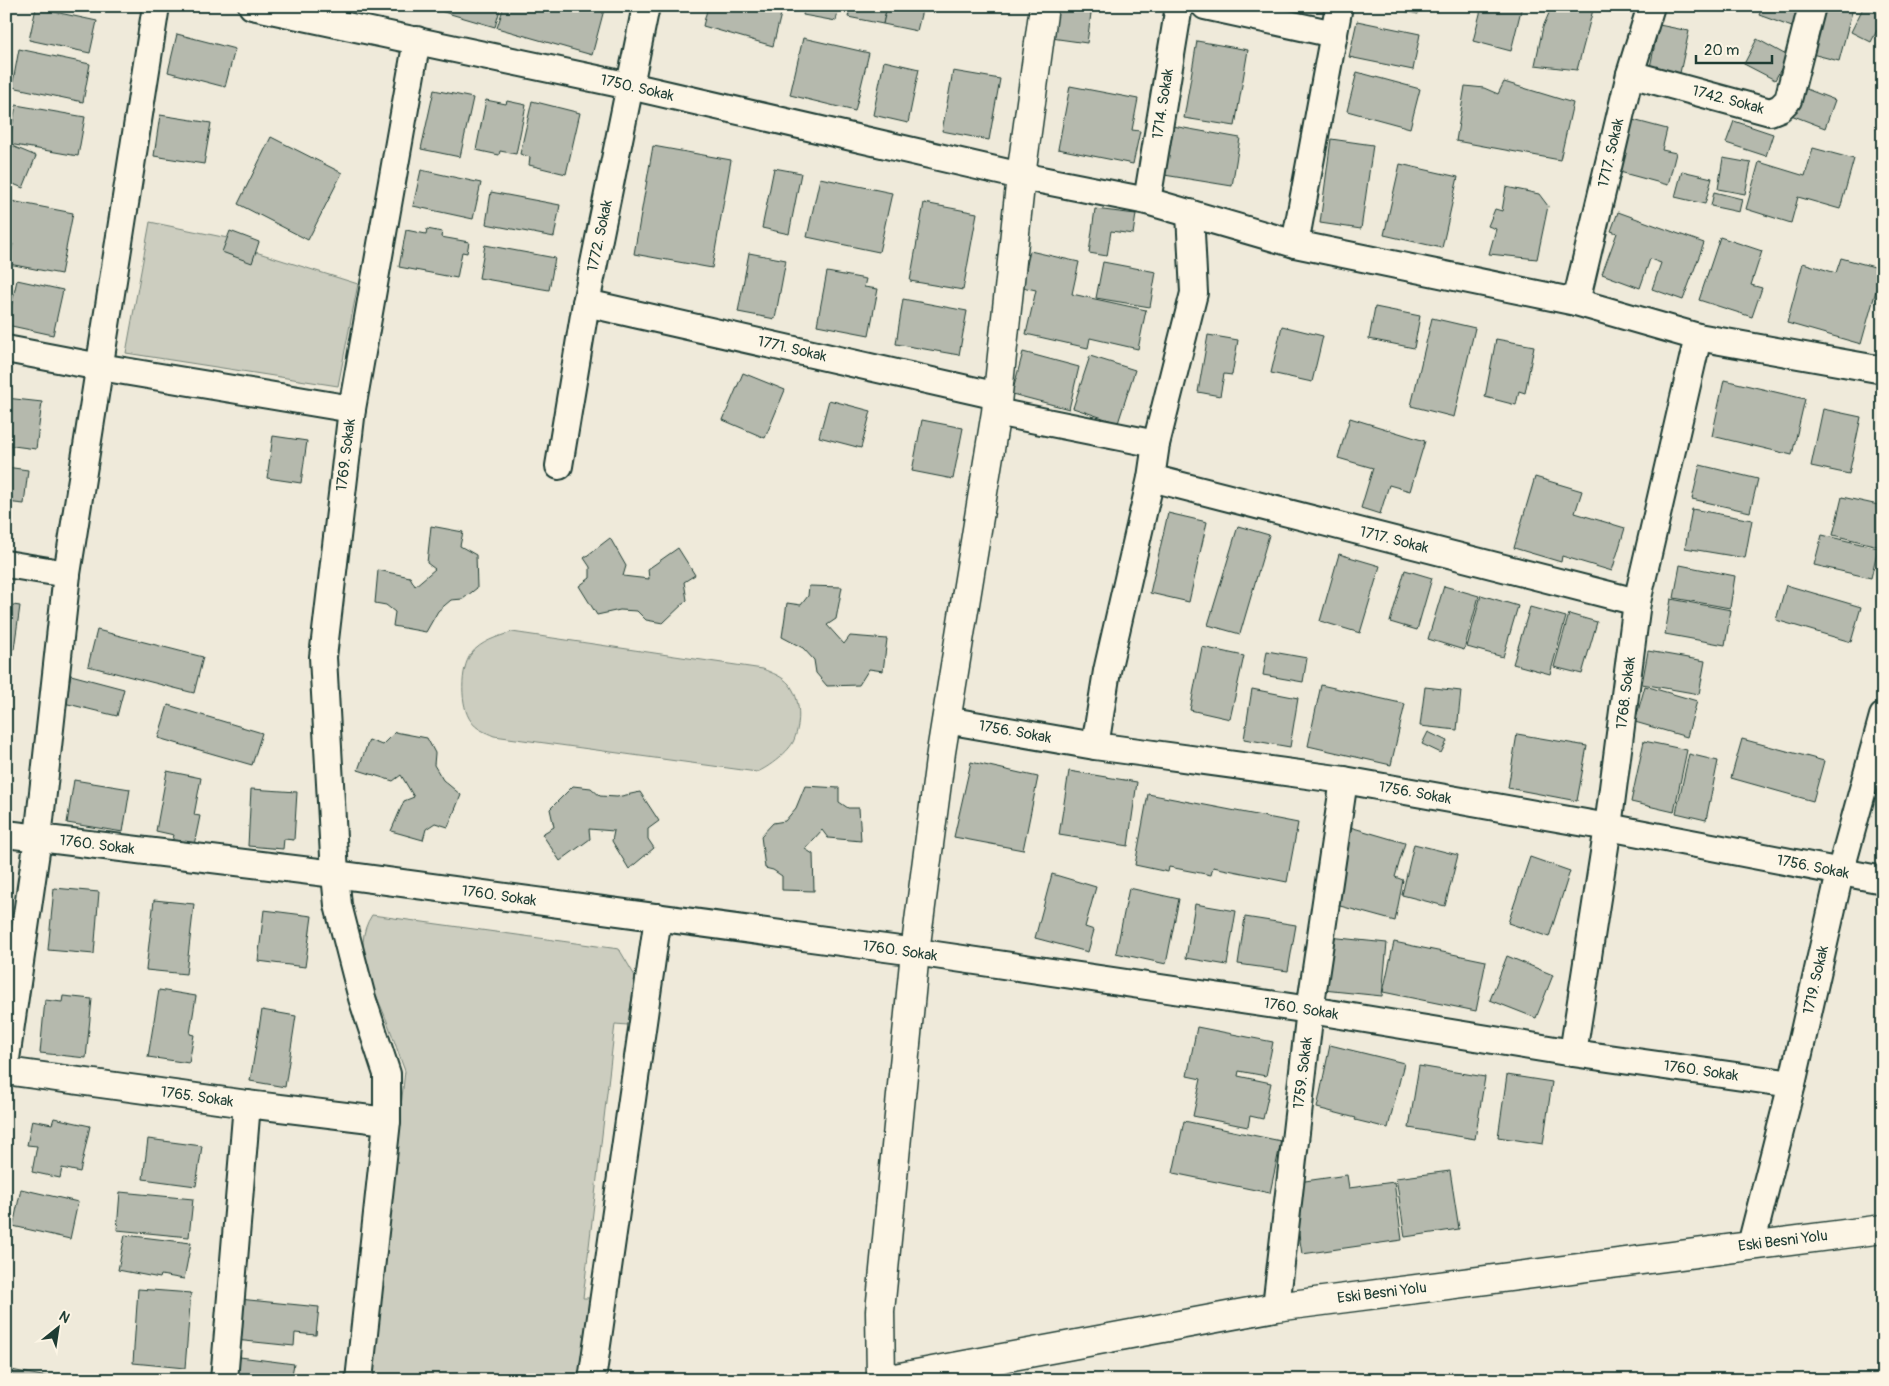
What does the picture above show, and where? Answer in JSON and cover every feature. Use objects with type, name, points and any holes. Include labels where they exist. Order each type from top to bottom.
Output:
[{"type":"street","points":[[6,1059],[38,838],[67,574],[156,6]]},
{"type":"street","name":"1750. Sokak","points":[[252,6],[630,86],[1021,176],[1147,201],[1295,244],[1576,302],[1698,336],[1883,370]]},
{"type":"street","name":"1772. Sokak","points":[[559,466],[586,303],[646,6]]},
{"type":"street","points":[[882,1380],[880,1311],[915,952],[946,720],[997,404],[1021,176],[1044,6]]},
{"type":"street","name":"1714. Sokak","points":[[1147,201],[1179,6]]},
{"type":"street","points":[[1205,6],[1334,34]]},
{"type":"street","points":[[1295,244],[1340,6]]},
{"type":"street","name":"1717. Sokak","points":[[1576,302],[1630,74],[1650,6]]},
{"type":"street","name":"1742. Sokak","points":[[1630,74],[1770,112],[1780,108],[1788,100],[1812,6]]},
{"type":"street","name":"1769. Sokak","points":[[359,1380],[387,1121],[387,1074],[362,998],[338,905],[323,657],[352,409],[417,40]]},
{"type":"street","points":[[1096,746],[1107,671],[1151,478],[1156,444],[1194,293],[1190,213]]},
{"type":"street","name":"1771. Sokak","points":[[586,303],[1156,444]]},
{"type":"street","name":"1768. Sokak","points":[[1573,1054],[1608,827],[1637,602],[1698,336]]},
{"type":"street","points":[[6,349],[100,367],[352,409]]},
{"type":"street","name":"1717. Sokak","points":[[1151,478],[1637,602]]},
{"type":"street","points":[[6,564],[67,574]]},
{"type":"street","name":"1719. Sokak","points":[[1752,1245],[1792,1084],[1840,873],[1883,716]]},
{"type":"street","name":"1756. Sokak","points":[[946,720],[1096,746],[1344,780],[1608,827],[1883,880]]},
{"type":"street","name":"1759. Sokak","points":[[1276,1307],[1310,1010],[1344,780]]},
{"type":"street","name":"1760. Sokak","points":[[6,834],[335,874],[915,952],[1310,1010],[1573,1054],[1792,1084]]},
{"type":"street","points":[[592,1380],[658,917]]},
{"type":"street","name":"1765. Sokak","points":[[6,1071],[387,1121]]},
{"type":"street","points":[[224,1380],[247,1104]]},
{"type":"street","name":"Eski Besni Yolu","points":[[882,1380],[1276,1307],[1883,1229]]},
{"type":"shaded area","points":[[150,222],[242,241],[246,249],[358,284],[338,386],[126,353]]},
{"type":"shaded area","points":[[512,632],[763,669],[783,679],[793,690],[799,711],[798,726],[794,740],[778,759],[757,772],[494,736],[475,726],[467,715],[463,697],[463,678],[467,660],[475,650],[490,640]]},
{"type":"shaded area","points":[[372,915],[619,949],[635,976],[628,1025],[615,1024],[583,1298],[594,1298],[581,1380],[370,1380],[405,1071],[367,970],[364,956],[363,942],[366,928]]},
{"type":"building","points":[[423,6],[501,6],[495,27]]},
{"type":"building","points":[[504,6],[605,6],[592,55],[497,28]]},
{"type":"building","points":[[708,6],[783,6],[773,46],[703,26]]},
{"type":"building","points":[[805,6],[839,6],[836,21],[803,15]]},
{"type":"building","points":[[851,6],[887,6],[883,24],[848,17]]},
{"type":"building","points":[[887,6],[923,6],[917,31],[883,24]]},
{"type":"building","points":[[1048,6],[1092,6],[1087,43],[1044,37]]},
{"type":"building","points":[[1380,6],[1420,6],[1418,14]]},
{"type":"building","points":[[1482,6],[1522,6],[1511,51],[1473,41]]},
{"type":"building","points":[[1552,6],[1594,6],[1577,70],[1535,65],[1543,27]]},
{"type":"building","points":[[1763,6],[1800,6],[1792,27],[1759,15]]},
{"type":"building","points":[[1821,6],[1853,8],[1839,61],[1808,53]]},
{"type":"building","points":[[1864,6],[1883,6],[1883,19],[1871,42],[1851,32]]},
{"type":"building","points":[[36,8],[97,21],[90,53],[29,40]]},
{"type":"building","points":[[1357,21],[1420,34],[1413,70],[1349,57]]},
{"type":"building","points":[[1659,25],[1689,31],[1680,73],[1650,67]]},
{"type":"building","points":[[177,34],[235,49],[225,87],[168,72]]},
{"type":"building","points":[[803,38],[869,53],[855,111],[790,95]]},
{"type":"building","points":[[1757,39],[1788,56],[1775,80],[1744,64]]},
{"type":"building","points":[[1197,41],[1248,50],[1235,126],[1184,118]]},
{"type":"building","points":[[19,49],[90,64],[83,102],[12,87]]},
{"type":"building","points":[[884,61],[919,69],[908,123],[873,115]]},
{"type":"building","points":[[953,71],[1000,79],[989,140],[942,131]]},
{"type":"building","points":[[1357,72],[1420,89],[1410,128],[1347,111]]},
{"type":"building","points":[[1504,82],[1573,103],[1560,160],[1456,141],[1465,86],[1484,88],[1498,94]]},
{"type":"building","points":[[1070,86],[1138,99],[1132,130],[1140,131],[1133,164],[1058,149]]},
{"type":"building","points":[[1801,87],[1835,100],[1825,128],[1791,115]]},
{"type":"building","points":[[434,90],[473,98],[460,157],[421,149]]},
{"type":"building","points":[[486,100],[506,104],[507,101],[526,105],[516,154],[500,151],[499,155],[476,150]]},
{"type":"building","points":[[532,101],[580,113],[566,174],[529,165],[530,157],[520,154]]},
{"type":"building","points":[[16,105],[85,117],[78,156],[9,144]]},
{"type":"building","points":[[160,115],[211,123],[204,164],[154,156]]},
{"type":"building","points":[[1629,119],[1667,129],[1662,150],[1676,153],[1668,185],[1616,171]]},
{"type":"building","points":[[1734,121],[1773,134],[1766,156],[1726,143]]},
{"type":"building","points":[[1167,125],[1240,138],[1232,186],[1158,174]]},
{"type":"building","points":[[271,137],[342,173],[308,240],[238,204]]},
{"type":"building","points":[[1331,139],[1373,145],[1361,229],[1320,223]]},
{"type":"building","points":[[12,146],[36,156],[23,188],[6,181],[6,160]]},
{"type":"building","points":[[653,146],[731,160],[712,268],[634,254]]},
{"type":"building","points":[[1813,148],[1854,159],[1840,209],[1798,197],[1791,223],[1746,209],[1759,162],[1805,176]]},
{"type":"building","points":[[1723,158],[1751,163],[1745,194],[1718,189]]},
{"type":"building","points":[[1400,164],[1458,177],[1442,248],[1384,235]]},
{"type":"building","points":[[774,168],[801,173],[789,234],[762,228]]},
{"type":"building","points":[[421,170],[481,183],[473,219],[413,206]]},
{"type":"building","points":[[1682,171],[1712,178],[1705,204],[1675,197]]},
{"type":"building","points":[[820,178],[892,193],[879,252],[807,237]]},
{"type":"building","points":[[1506,187],[1539,194],[1548,206],[1537,259],[1489,254],[1496,229],[1488,226],[1495,209],[1502,211]]},
{"type":"building","points":[[491,192],[560,205],[554,237],[486,224]]},
{"type":"building","points":[[1714,192],[1742,199],[1739,212],[1711,206]]},
{"type":"building","points":[[6,200],[73,213],[61,274],[9,264],[13,244],[6,242]]},
{"type":"building","points":[[924,203],[977,213],[963,290],[910,281]]},
{"type":"building","points":[[1095,209],[1136,214],[1133,234],[1111,231],[1107,256],[1089,253]]},
{"type":"building","points":[[1618,212],[1704,243],[1683,300],[1652,289],[1661,263],[1650,259],[1640,288],[1602,274],[1617,233],[1611,231]]},
{"type":"building","points":[[427,229],[442,232],[441,237],[469,242],[467,253],[462,252],[457,278],[399,267],[406,230],[426,234]]},
{"type":"building","points":[[230,231],[259,242],[252,263],[222,252]]},
{"type":"building","points":[[1720,237],[1762,251],[1751,285],[1762,288],[1752,317],[1699,300]]},
{"type":"building","points":[[485,245],[555,258],[549,290],[479,278]]},
{"type":"building","points":[[1030,251],[1079,262],[1072,294],[1146,310],[1138,349],[1090,338],[1088,348],[1026,334],[1036,290],[1022,287]]},
{"type":"building","points":[[749,253],[786,260],[775,319],[738,312]]},
{"type":"building","points":[[1841,258],[1882,269],[1861,344],[1787,323],[1803,263],[1836,273]]},
{"type":"building","points":[[1103,262],[1156,272],[1150,307],[1096,298]]},
{"type":"building","points":[[827,272],[866,279],[864,287],[878,289],[869,335],[817,325]]},
{"type":"building","points":[[17,280],[63,290],[53,335],[7,325]]},
{"type":"building","points":[[903,299],[967,311],[959,355],[896,344]]},
{"type":"building","points":[[1375,307],[1420,316],[1414,348],[1369,339]]},
{"type":"building","points":[[1432,318],[1475,328],[1454,417],[1411,406]]},
{"type":"building","points":[[1282,326],[1323,336],[1312,382],[1271,373]]},
{"type":"building","points":[[1208,335],[1238,340],[1232,375],[1224,374],[1220,396],[1198,392]]},
{"type":"building","points":[[1496,339],[1534,346],[1525,393],[1519,391],[1516,405],[1485,397]]},
{"type":"building","points":[[1023,352],[1079,367],[1069,409],[1012,394]]},
{"type":"building","points":[[1090,356],[1135,370],[1118,423],[1073,408]]},
{"type":"building","points":[[743,373],[785,390],[765,438],[723,420]]},
{"type":"building","points":[[1724,380],[1805,399],[1792,455],[1712,436]]},
{"type":"building","points":[[6,398],[42,402],[36,449],[6,445]]},
{"type":"building","points":[[829,400],[871,411],[861,448],[819,437]]},
{"type":"building","points":[[1823,409],[1861,417],[1849,474],[1811,466]]},
{"type":"building","points":[[1350,418],[1425,441],[1410,491],[1389,485],[1380,514],[1361,508],[1373,468],[1338,458]]},
{"type":"building","points":[[922,420],[963,428],[953,479],[912,471]]},
{"type":"building","points":[[273,436],[307,441],[301,483],[267,478]]},
{"type":"building","points":[[1700,465],[1758,479],[1750,512],[1692,499]]},
{"type":"building","points":[[6,467],[28,470],[24,504],[6,502]]},
{"type":"building","points":[[1535,477],[1582,491],[1575,513],[1625,528],[1612,571],[1562,556],[1561,562],[1514,548]]},
{"type":"building","points":[[1842,497],[1883,506],[1883,524],[1878,546],[1833,535]]},
{"type":"building","points":[[1692,509],[1752,520],[1745,558],[1685,548]]},
{"type":"building","points":[[1168,513],[1207,522],[1189,602],[1150,593]]},
{"type":"building","points":[[431,526],[463,532],[460,546],[476,555],[477,588],[463,599],[451,600],[438,611],[426,632],[393,626],[395,612],[386,605],[375,603],[378,570],[410,577],[415,586],[435,569],[427,563]]},
{"type":"building","points":[[1238,526],[1269,535],[1240,634],[1208,625]]},
{"type":"building","points":[[1822,535],[1878,548],[1871,578],[1814,565]]},
{"type":"building","points":[[610,538],[626,566],[623,576],[649,579],[648,569],[678,548],[695,575],[684,582],[687,600],[663,623],[646,620],[637,611],[620,610],[597,615],[579,586],[590,578],[590,567],[584,558]]},
{"type":"building","points":[[1339,554],[1380,566],[1360,633],[1320,621]]},
{"type":"building","points":[[1680,565],[1735,576],[1730,608],[1674,598]]},
{"type":"building","points":[[1405,570],[1432,578],[1417,630],[1390,622]]},
{"type":"building","points":[[1786,585],[1861,607],[1851,642],[1776,620]]},
{"type":"building","points":[[809,586],[842,587],[836,619],[827,625],[844,644],[850,636],[887,639],[883,671],[869,669],[859,685],[827,686],[816,673],[814,660],[803,648],[782,637],[787,603],[801,605],[808,596]]},
{"type":"building","points":[[1444,586],[1479,596],[1464,650],[1428,639]]},
{"type":"building","points":[[1481,595],[1518,606],[1503,657],[1467,647]]},
{"type":"building","points":[[1671,599],[1731,610],[1725,645],[1665,634]]},
{"type":"building","points":[[6,604],[20,606],[14,649],[6,648]]},
{"type":"building","points":[[1530,607],[1566,617],[1550,674],[1513,664]]},
{"type":"building","points":[[1569,614],[1597,622],[1582,674],[1554,667]]},
{"type":"building","points":[[97,630],[203,657],[194,693],[88,666]]},
{"type":"building","points":[[1202,647],[1244,656],[1230,719],[1190,710]]},
{"type":"building","points":[[1267,651],[1307,658],[1303,682],[1263,675]]},
{"type":"building","points":[[1648,651],[1705,661],[1699,694],[1642,684]]},
{"type":"building","points":[[71,675],[124,689],[117,716],[64,703]]},
{"type":"building","points":[[1321,685],[1405,704],[1391,765],[1308,746]]},
{"type":"building","points":[[1645,686],[1697,701],[1687,737],[1635,722]]},
{"type":"building","points":[[1425,687],[1461,691],[1457,730],[1420,726]]},
{"type":"building","points":[[1252,689],[1298,698],[1290,747],[1244,739]]},
{"type":"building","points":[[168,705],[262,733],[252,765],[158,738]]},
{"type":"building","points":[[395,732],[427,738],[435,753],[434,765],[443,780],[461,795],[448,827],[435,823],[426,829],[423,840],[391,831],[404,801],[414,797],[401,775],[393,781],[358,770],[369,740],[382,745]]},
{"type":"building","points":[[1428,732],[1447,741],[1441,753],[1422,744]]},
{"type":"building","points":[[1517,734],[1587,746],[1577,801],[1508,788]]},
{"type":"building","points":[[1742,739],[1824,761],[1813,801],[1731,778]]},
{"type":"building","points":[[1644,741],[1687,750],[1674,812],[1631,802]]},
{"type":"building","points":[[1689,754],[1718,761],[1706,820],[1676,813]]},
{"type":"building","points":[[971,762],[1038,777],[1023,850],[954,837]]},
{"type":"building","points":[[167,771],[201,778],[194,815],[200,816],[193,850],[171,846],[174,835],[156,831]]},
{"type":"building","points":[[1069,771],[1137,782],[1128,846],[1059,835]]},
{"type":"building","points":[[74,780],[130,789],[123,832],[67,823]]},
{"type":"building","points":[[573,786],[591,788],[600,796],[617,797],[640,792],[659,821],[648,829],[648,839],[654,848],[629,869],[612,841],[614,831],[589,829],[590,839],[560,861],[542,834],[554,827],[550,809]]},
{"type":"building","points":[[805,786],[839,788],[839,802],[848,808],[859,808],[861,841],[828,838],[822,830],[805,849],[813,854],[814,891],[782,890],[782,876],[773,870],[765,868],[761,836],[773,823],[785,821],[796,808]]},
{"type":"building","points":[[251,789],[297,792],[294,840],[284,839],[283,849],[248,846]]},
{"type":"building","points":[[1148,794],[1298,823],[1287,882],[1213,867],[1211,875],[1169,867],[1168,872],[1135,865]]},
{"type":"building","points":[[1350,827],[1405,843],[1395,877],[1403,880],[1395,921],[1329,903]]},
{"type":"building","points":[[1414,844],[1458,855],[1445,906],[1402,895]]},
{"type":"building","points":[[1530,857],[1570,871],[1549,937],[1508,923]]},
{"type":"building","points":[[1052,874],[1096,887],[1085,927],[1094,930],[1088,952],[1035,938]]},
{"type":"building","points":[[54,888],[99,892],[94,954],[48,950]]},
{"type":"building","points":[[1129,888],[1179,899],[1166,964],[1116,953]]},
{"type":"building","points":[[154,900],[194,904],[186,974],[146,970]]},
{"type":"building","points":[[1195,904],[1236,911],[1227,965],[1186,958]]},
{"type":"building","points":[[264,910],[312,916],[305,967],[258,961]]},
{"type":"building","points":[[1245,917],[1296,925],[1288,971],[1238,964]]},
{"type":"building","points":[[1329,937],[1387,943],[1382,996],[1323,990]]},
{"type":"building","points":[[1394,942],[1486,961],[1476,1011],[1383,992]]},
{"type":"building","points":[[1507,956],[1553,975],[1536,1018],[1490,1000]]},
{"type":"building","points":[[159,990],[196,996],[190,1034],[194,1035],[189,1063],[148,1057]]},
{"type":"building","points":[[63,996],[92,999],[86,1058],[40,1053],[45,1000],[62,1002]]},
{"type":"building","points":[[262,1010],[296,1016],[285,1087],[250,1081]]},
{"type":"building","points":[[1197,1027],[1273,1042],[1266,1076],[1239,1071],[1238,1076],[1271,1083],[1263,1119],[1250,1116],[1248,1127],[1193,1116],[1201,1079],[1187,1076]]},
{"type":"building","points":[[1330,1045],[1404,1063],[1388,1128],[1317,1108]]},
{"type":"building","points":[[1419,1066],[1485,1077],[1475,1139],[1409,1128]]},
{"type":"building","points":[[1507,1075],[1552,1082],[1543,1144],[1498,1137]]},
{"type":"building","points":[[54,1118],[90,1126],[80,1172],[62,1168],[60,1178],[32,1172],[37,1146],[27,1145],[32,1120],[52,1124]]},
{"type":"building","points":[[1184,1121],[1281,1141],[1270,1193],[1173,1173]]},
{"type":"building","points":[[148,1139],[202,1146],[196,1186],[143,1179]]},
{"type":"building","points":[[1450,1171],[1459,1229],[1405,1237],[1396,1178]]},
{"type":"building","points":[[1347,1175],[1349,1188],[1394,1182],[1402,1240],[1302,1254],[1291,1183]]},
{"type":"building","points":[[21,1189],[78,1202],[70,1239],[13,1226]]},
{"type":"building","points":[[120,1192],[193,1199],[189,1237],[117,1230]]},
{"type":"building","points":[[125,1235],[191,1243],[184,1279],[161,1275],[160,1278],[118,1270]]},
{"type":"building","points":[[138,1289],[191,1293],[185,1368],[133,1363]]},
{"type":"building","points":[[239,1299],[319,1307],[316,1335],[295,1333],[294,1346],[235,1340]]},
{"type":"building","points":[[240,1357],[294,1364],[291,1380],[237,1380]]},
{"type":"building","points":[[6,1369],[63,1380],[6,1380]]}]
